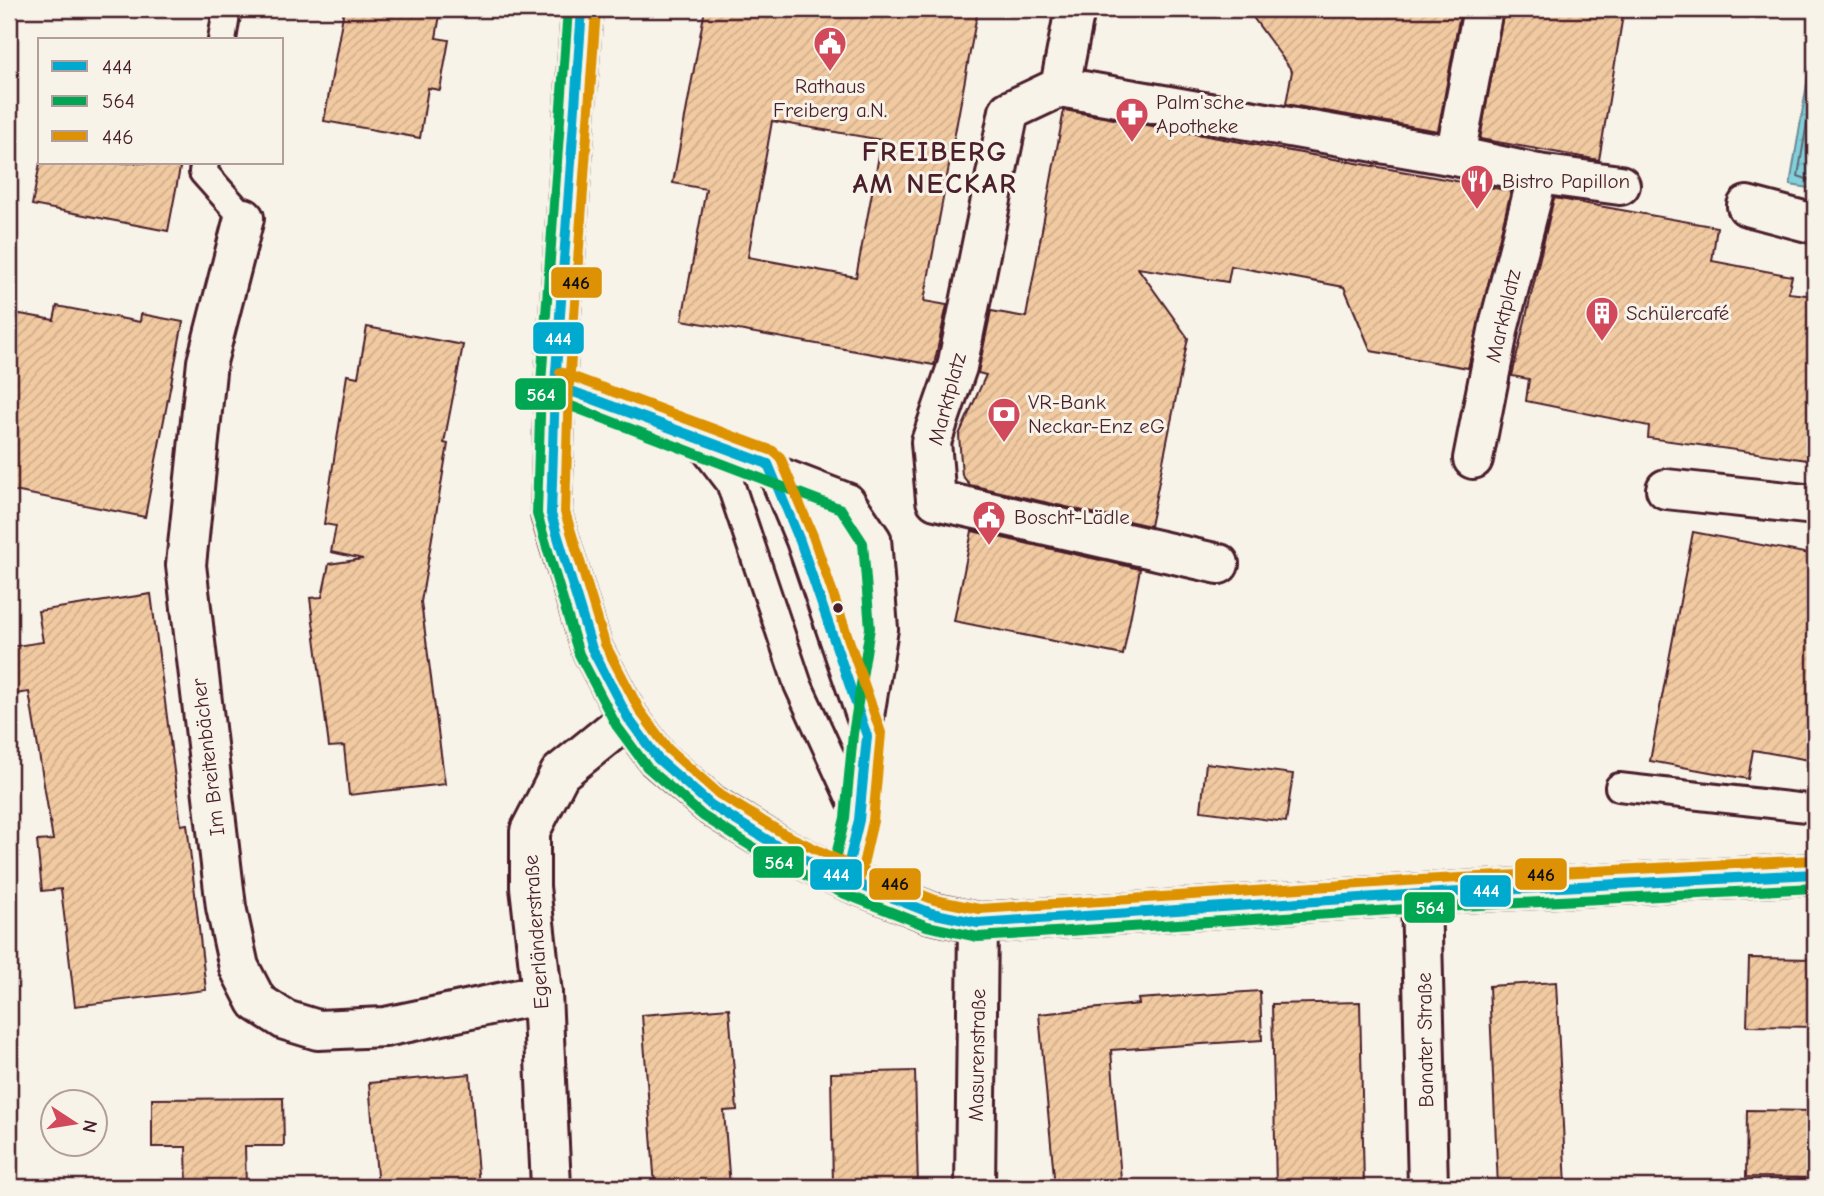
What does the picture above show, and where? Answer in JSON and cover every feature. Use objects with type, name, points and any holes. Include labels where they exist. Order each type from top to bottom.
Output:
[{"type":"street","points":[[582,9],[555,385],[551,514],[592,649],[628,718],[658,759],[710,805],[777,846],[845,879],[931,913],[978,923],[1421,894],[1815,874]]},
{"type":"street","points":[[1075,9],[1060,87],[1455,156],[1538,174],[1620,185]]},
{"type":"street","points":[[1455,156],[1483,9]]},
{"type":"street","name":"Marktplatz","points":[[1060,87],[1009,111],[957,367],[931,442],[936,500],[1219,564]]},
{"type":"street","name":"Marktplatz","points":[[1473,459],[1499,326],[1538,174]]},
{"type":"street","points":[[1747,206],[1815,224]]},
{"type":"street","name":"Im Breitenbächer","points":[[244,218],[207,362],[186,565],[226,908],[239,967],[257,1002],[285,1020],[318,1030],[385,1027],[542,994]]},
{"type":"street","points":[[1667,489],[1815,505]]},
{"type":"street","name":"Egerländerstraße","points":[[551,1187],[542,994],[530,887],[530,831],[560,773],[628,718]]},
{"type":"street","name":"Banater Straße","points":[[1421,894],[1428,1187]]},
{"type":"street","name":"Masurenstraße","points":[[975,1187],[978,923]]},
{"type":"lane","points":[[222,38],[227,9]]},
{"type":"lane","points":[[205,164],[203,172],[244,218]]},
{"type":"lane","points":[[555,385],[697,440],[768,464],[850,498],[877,538],[884,629],[867,736],[859,820],[845,879]]},
{"type":"lane","points":[[697,440],[730,483],[799,685],[859,820]]},
{"type":"lane","points":[[768,464],[800,541],[867,736]]},
{"type":"lane","points":[[1619,787],[1815,809]]},
{"type":"water","points":[[1815,61],[1815,189],[1790,185],[1810,66]]},
{"type":"building","points":[[344,9],[441,9],[436,38],[449,40],[440,90],[428,88],[420,138],[324,121]]},
{"type":"building","points":[[705,9],[978,9],[924,301],[947,305],[934,365],[682,320],[706,189],[673,183]],"holes":[[[772,121],[882,140],[856,277],[748,257]]]},
{"type":"building","points":[[1247,9],[1461,9],[1438,131],[1286,104],[1292,71]]},
{"type":"building","points":[[1504,9],[1624,9],[1599,160],[1480,139]]},
{"type":"building","points":[[1064,110],[1511,191],[1468,368],[1371,351],[1344,287],[1231,266],[1228,282],[1138,268],[1188,338],[1150,526],[970,485],[962,475],[959,435],[986,375],[978,373],[991,311],[1026,317]]},
{"type":"building","points":[[40,164],[181,164],[168,231],[32,205]]},
{"type":"building","points":[[1554,198],[1717,227],[1712,261],[1792,276],[1788,293],[1815,296],[1815,461],[1648,438],[1649,426],[1526,401],[1529,379],[1512,376]]},
{"type":"building","points":[[57,306],[140,322],[141,314],[183,322],[145,517],[9,490],[9,312],[54,320]]},
{"type":"building","points":[[367,327],[463,345],[444,443],[448,444],[421,602],[445,784],[349,795],[344,746],[329,747],[310,598],[322,597],[329,564],[363,559],[331,552],[336,526],[324,524],[347,375],[358,377]]},
{"type":"building","points":[[972,531],[1140,569],[1123,655],[954,621]]},
{"type":"building","points":[[1693,532],[1815,555],[1815,761],[1753,750],[1748,779],[1650,761]]},
{"type":"building","points":[[151,594],[181,825],[187,824],[206,990],[75,1006],[61,889],[42,891],[37,841],[53,840],[29,692],[14,694],[9,647],[43,642],[38,611]]},
{"type":"building","points":[[1206,763],[1293,774],[1286,822],[1201,811]]},
{"type":"building","points":[[1749,958],[1815,959],[1815,1027],[1747,1026]]},
{"type":"building","points":[[1556,982],[1566,1187],[1498,1187],[1489,986]]},
{"type":"building","points":[[1260,991],[1262,1040],[1111,1050],[1121,1180],[1055,1187],[1039,1014],[1139,1004],[1138,999]]},
{"type":"building","points":[[1360,1002],[1364,1187],[1276,1187],[1272,1004]]},
{"type":"building","points":[[729,1008],[737,1110],[724,1111],[730,1187],[655,1187],[642,1015]]},
{"type":"building","points":[[915,1071],[918,1187],[833,1187],[831,1073]]},
{"type":"building","points":[[470,1074],[479,1187],[378,1187],[369,1083]]},
{"type":"building","points":[[283,1098],[284,1146],[245,1146],[246,1187],[187,1187],[186,1147],[152,1147],[152,1099]]},
{"type":"building","points":[[1747,1110],[1815,1111],[1815,1178],[1746,1177]]},
{"type":"transit line","name":"564","points":[[568,9],[541,384],[537,514],[579,654],[616,725],[647,767],[703,816],[770,858],[840,892],[927,926],[978,937],[1422,908],[1815,888]]},
{"type":"transit line","name":"444","points":[[582,9],[555,385],[551,514],[592,649],[628,718],[658,759],[711,805],[777,846],[845,879],[931,913],[978,923],[1421,894],[1815,874]]},
{"type":"transit line","name":"446","points":[[596,10],[569,386],[565,512],[605,644],[640,711],[668,749],[719,794],[784,834],[851,866],[935,900],[979,909],[1420,880],[1814,860]]},
{"type":"transit line","name":"446","points":[[560,372],[773,451],[780,457],[813,536],[881,733],[873,821],[859,882]]},
{"type":"transit line","name":"444","points":[[555,385],[768,464],[800,541],[867,736],[859,820],[845,879]]},
{"type":"transit line","name":"564","points":[[550,398],[841,509],[863,543],[870,628],[853,734],[845,818],[831,876]]},
{"type":"place","name":"Rathaus Freiberg a.N.","points":[[830,73]]},
{"type":"place","name":"Palm'sche Apotheke","points":[[1132,144]]},
{"type":"place","name":"Bistro Papillon","points":[[1477,211]]},
{"type":"place","name":"Schülercafé","points":[[1602,343]]},
{"type":"place","name":"VR-Bank Neckar-Enz eG","points":[[1004,444]]},
{"type":"place","name":"Boscht-Lädle","points":[[989,547]]},
{"type":"district","name":"FREIBERG AM NECKAR","points":[[935,168]]}]
